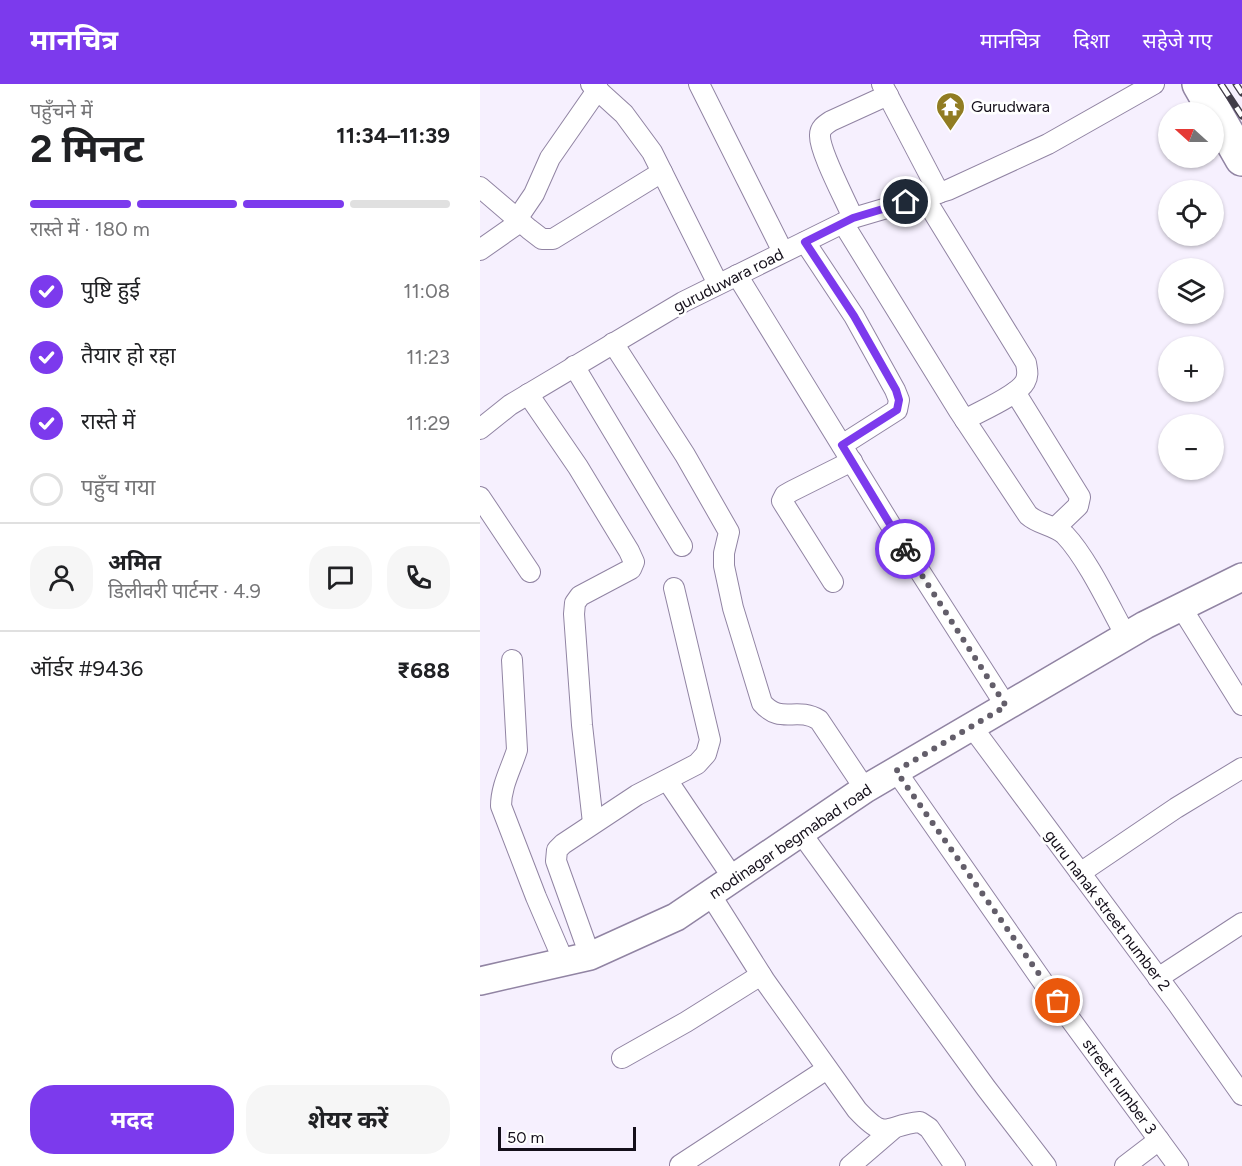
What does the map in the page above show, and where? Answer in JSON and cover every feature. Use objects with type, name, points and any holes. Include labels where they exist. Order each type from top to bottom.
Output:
[{"type":"highway","points":[[1199,84],[1242,159]]},
{"type":"street","points":[[699,84],[783,252]]},
{"type":"street","name":"guruduwara road","points":[[480,429],[510,405],[682,302],[848,220],[931,195],[1048,144],[1154,84]]},
{"type":"street","points":[[481,248],[519,221],[550,158],[595,87],[624,114],[652,152],[718,284]]},
{"type":"street","points":[[964,420],[1015,392],[1025,383],[1028,374],[1026,363],[931,195],[885,89],[823,126],[820,135],[848,220],[964,420],[1028,515],[1035,522],[1055,528],[1064,535],[1086,566],[1126,636]]},
{"type":"street","points":[[480,187],[543,239],[553,239],[662,172]]},
{"type":"street","points":[[805,242],[854,316],[896,390],[899,400],[897,410],[847,453],[785,495],[782,501],[833,582]]},
{"type":"street","points":[[737,275],[903,545],[1006,706]]},
{"type":"street","points":[[613,343],[685,455],[729,532],[724,553],[724,566],[762,703],[770,712],[783,715],[809,714],[819,720],[865,789]]},
{"type":"street","points":[[574,366],[682,546]]},
{"type":"street","points":[[1015,392],[1080,498],[1078,506],[1055,528]]},
{"type":"street","points":[[528,394],[578,467],[634,562],[631,569],[580,596],[575,603],[573,614],[593,824]]},
{"type":"street","points":[[480,497],[530,572]]},
{"type":"street","name":"modinagar begmabad road","points":[[480,981],[590,956],[676,917],[865,789],[1126,636],[1242,577]]},
{"type":"street","points":[[590,956],[555,861],[557,850],[637,795],[697,764],[706,754],[710,740],[674,588]]},
{"type":"street","points":[[1181,608],[1242,705]]},
{"type":"street","points":[[512,660],[517,750],[506,778],[501,806],[564,962]]},
{"type":"street","name":"guru nanak street number 2","points":[[972,727],[1242,1095]]},
{"type":"street","points":[[1080,873],[1176,808],[1242,768]]},
{"type":"street","name":"street number 3","points":[[896,771],[1037,972],[1178,1166]]},
{"type":"street","points":[[667,780],[733,878]]},
{"type":"street","points":[[801,832],[986,1088],[1046,1166]]},
{"type":"street","points":[[710,894],[762,975],[857,1110],[872,1127],[892,1130],[920,1122],[929,1128],[955,1166]]},
{"type":"street","points":[[1158,978],[1242,923]]},
{"type":"street","points":[[622,1058],[762,975]]},
{"type":"street","points":[[680,1165],[828,1069]]},
{"type":"street","points":[[850,1166],[892,1130]]},
{"type":"street","points":[[1125,1166],[1159,1140]]},
{"type":"railway","points":[[1221,84],[1242,116]]},
{"type":"railway","points":[[1236,84],[1242,93]]},
{"type":"way so far","points":[[905,549],[1006,706],[896,771],[1058,1001]]},
{"type":"place","name":"Gurudwara","points":[[950,132]]},
{"type":"route","points":[[905,549],[842,445],[897,410],[899,400],[896,390],[854,316],[805,242],[853,218],[906,202]]}]
